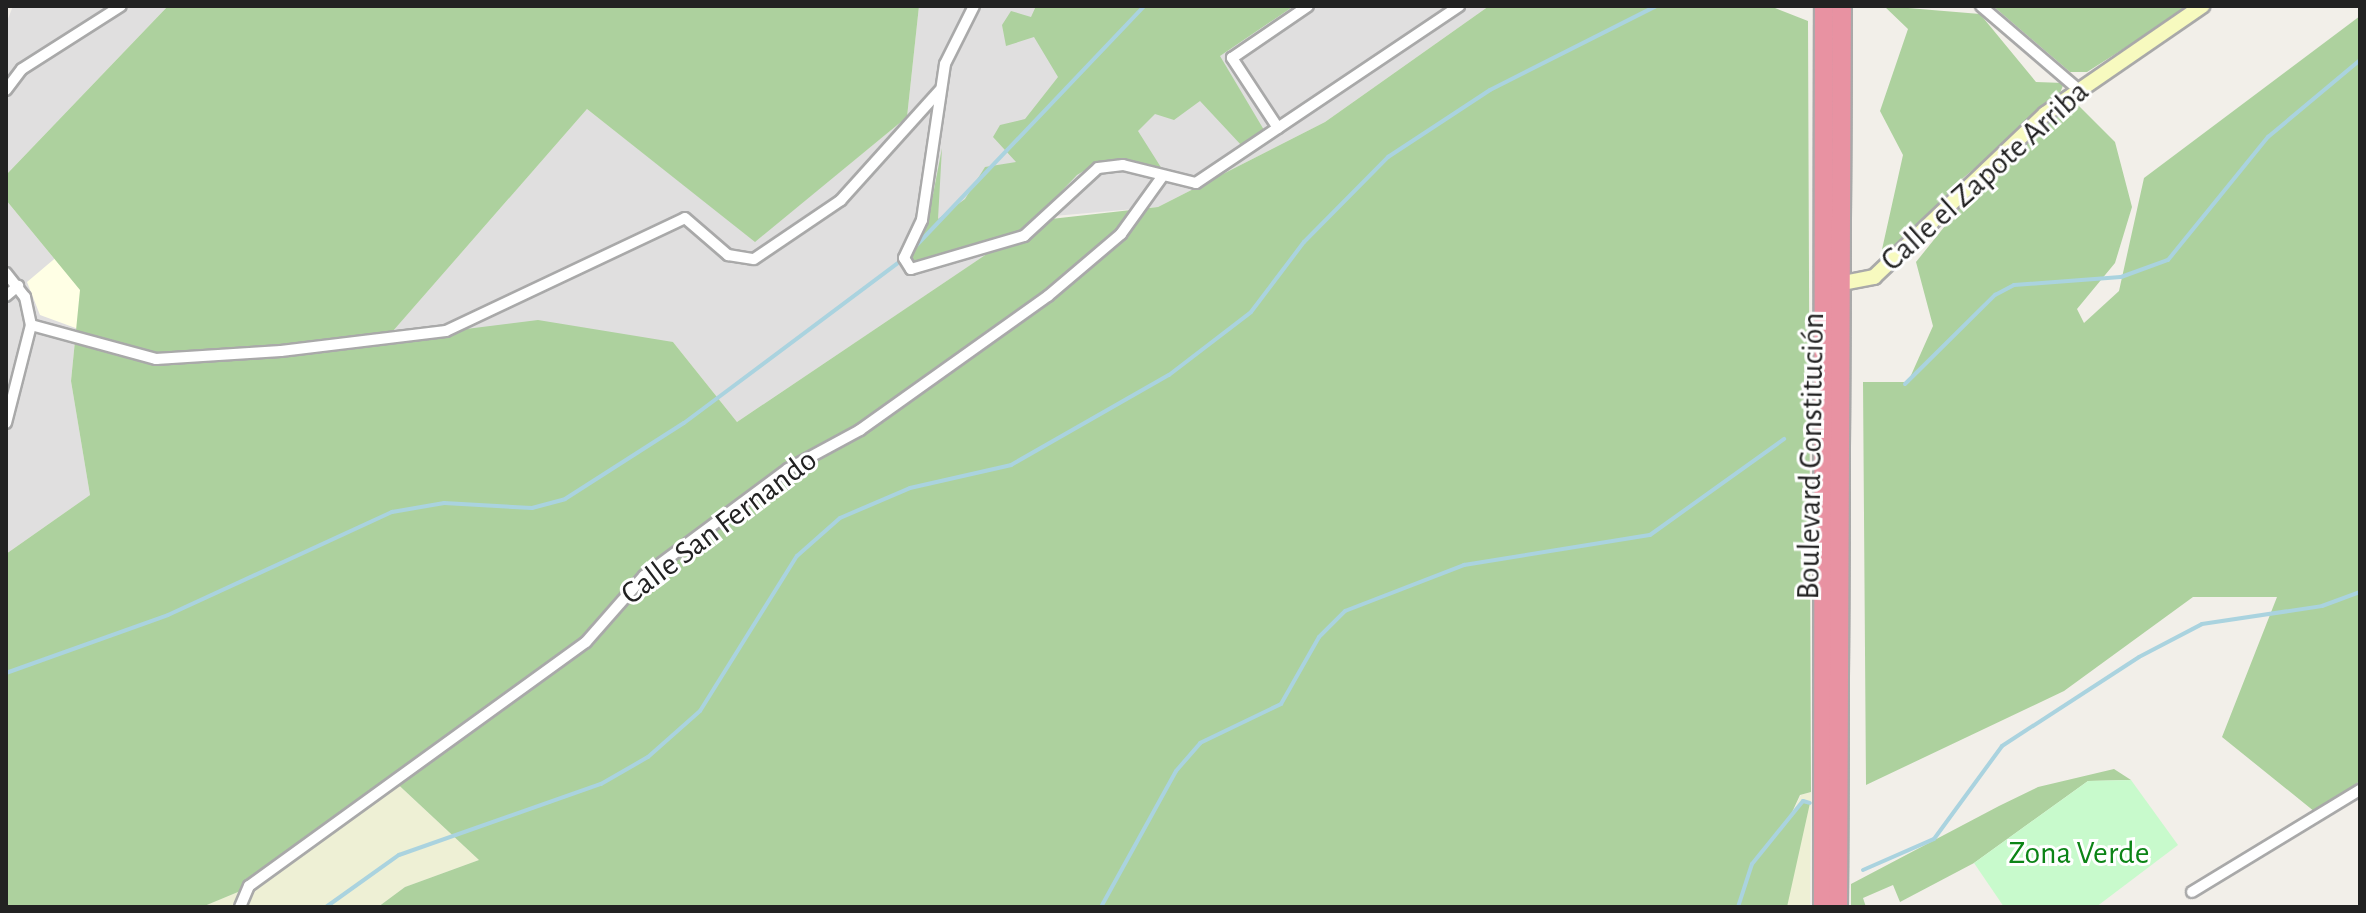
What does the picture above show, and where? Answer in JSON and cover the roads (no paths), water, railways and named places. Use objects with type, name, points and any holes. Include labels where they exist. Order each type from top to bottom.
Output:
[{"type":"highway","name":"Boulevard Constitución","points":[[1823,907],[1824,6]]},
{"type":"highway","name":"Boulevard Constitución","points":[[1838,907],[1842,6]]},
{"type":"street","points":[[6,90],[22,69],[121,6]]},
{"type":"street","points":[[974,6],[948,52],[939,91],[922,220],[904,258],[911,269],[1024,236],[1098,168],[1123,165],[1196,183],[1459,6]]},
{"type":"street","points":[[1278,128],[1232,58],[1308,6]]},
{"type":"street","points":[[1981,6],[2078,89]]},
{"type":"street","name":"Calle el Zapote Arriba","points":[[1843,283],[1874,277],[1916,243],[1981,170],[2078,89],[2202,6]]},
{"type":"street","points":[[31,325],[156,359],[281,351],[446,331],[685,218],[728,255],[754,259],[841,200],[939,91]]},
{"type":"street","name":"Calle San Fernando","points":[[240,907],[249,886],[586,642],[644,576],[788,469],[860,430],[1048,296],[1121,234],[1162,177]]},
{"type":"street","points":[[6,273],[18,286],[31,325],[6,423]]},
{"type":"street","points":[[6,296],[18,286]]},
{"type":"street","points":[[2192,892],[2360,790]]},
{"type":"waterway","points":[[912,250],[1144,6]]},
{"type":"waterway","points":[[326,907],[399,855],[601,784],[648,757],[700,711],[797,556],[840,518],[910,488],[1011,465],[1169,375],[1251,312],[1304,242],[1388,157],[1490,90],[1656,6]]},
{"type":"waterway","points":[[1905,384],[1995,295],[2014,285],[2121,277],[2168,260],[2268,137],[2360,60]]},
{"type":"waterway","points":[[6,673],[168,615],[392,512],[444,503],[532,508],[565,499],[684,423],[903,259]]},
{"type":"waterway","points":[[1101,907],[1176,771],[1200,743],[1281,704],[1319,637],[1345,611],[1464,565],[1650,535],[1784,439]]},
{"type":"waterway","points":[[1863,870],[1934,839],[2002,746],[2139,657],[2202,624],[2322,606],[2360,592]]},
{"type":"waterway","points":[[1738,907],[1752,864],[1803,801],[1810,803]]},
{"type":"park label","name":"Zona Verde","points":[[2079,853]]}]
